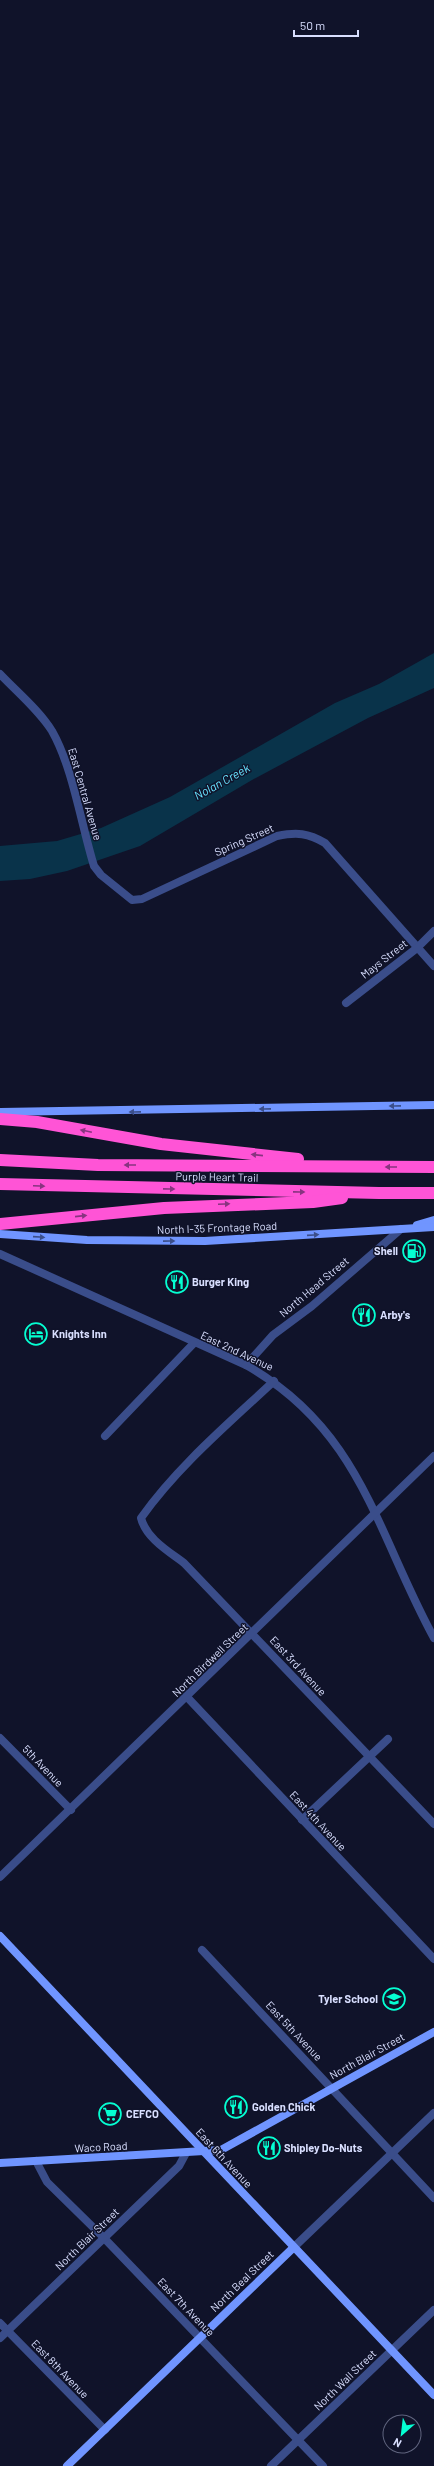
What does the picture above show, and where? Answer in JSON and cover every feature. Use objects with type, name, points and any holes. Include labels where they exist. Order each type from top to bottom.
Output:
[{"type":"highway","points":[[0,1119],[37,1122],[161,1144],[365,1167]]},
{"type":"highway","name":"Purple Heart Trail","points":[[0,1160],[98,1165],[434,1167]]},
{"type":"highway","name":"Purple Heart Trail","points":[[0,1184],[379,1193],[434,1192]]},
{"type":"highway","points":[[0,1224],[164,1208],[313,1202],[379,1193]]},
{"type":"main road","points":[[0,1112],[432,1106]]},
{"type":"main road","points":[[401,1229],[434,1220]]},
{"type":"main road","name":"North I-35 Frontage Road","points":[[0,1234],[94,1241],[184,1241],[256,1239],[434,1227]]},
{"type":"main road","name":"East 6th Avenue","points":[[0,1936],[293,2248],[434,2395]]},
{"type":"main road","name":"North Blair Street","points":[[204,2152],[221,2150],[434,2032]]},
{"type":"main road","name":"Waco Road","points":[[0,2163],[204,2152]]},
{"type":"main road","name":"North Beal Street","points":[[67,2466],[293,2248]]},
{"type":"street","name":"East Central Avenue","points":[[0,674],[36,711],[54,735],[67,770],[94,866],[101,875],[132,900]]},
{"type":"street","name":"Spring Street","points":[[132,900],[142,899],[277,836],[294,832],[311,834],[325,844],[434,966]]},
{"type":"street","name":"Mays Street","points":[[346,1003],[417,948],[434,931]]},
{"type":"street","name":"North Head Street","points":[[246,1365],[273,1335],[312,1306],[401,1229]]},
{"type":"street","name":"East 2nd Avenue","points":[[0,1254],[194,1343],[246,1365],[274,1381],[293,1396],[330,1435],[349,1463],[434,1638]]},
{"type":"street","points":[[105,1436],[194,1343]]},
{"type":"street","name":"East 3rd Avenue","points":[[274,1381],[213,1438],[151,1503],[141,1518],[144,1527],[162,1547],[184,1563],[434,1824]]},
{"type":"street","name":"North Birdwell Street","points":[[0,1878],[434,1456]]},
{"type":"street","name":"East 4th Avenue","points":[[187,1697],[434,1959]]},
{"type":"street","name":"5th Avenue","points":[[0,1738],[71,1810]]},
{"type":"street","points":[[302,1820],[388,1739]]},
{"type":"street","name":"East 5th Avenue","points":[[202,1950],[434,2198]]},
{"type":"street","name":"North Beal Street","points":[[293,2248],[434,2113]]},
{"type":"street","name":"North Blair Street","points":[[0,2338],[179,2166],[186,2153]]},
{"type":"street","name":"East 7th Avenue","points":[[36,2161],[48,2182],[104,2238],[323,2466]]},
{"type":"street","name":"North Wall Street","points":[[271,2466],[434,2310]]},
{"type":"street","name":"East 8th Avenue","points":[[0,2323],[105,2430]]},
{"type":"water","name":"Nolan Creek","points":[[434,653],[434,688],[368,718],[252,780],[140,846],[67,871],[30,879],[0,881],[0,846],[57,841],[101,828],[170,797],[335,703],[379,684]]},
{"type":"place","name":"Shell","points":[[414,1251]]},
{"type":"place","name":"Burger King","points":[[177,1282]]},
{"type":"place","name":"Arby's","points":[[364,1315]]},
{"type":"place","name":"Knights Inn","points":[[36,1334]]},
{"type":"place","name":"Tyler School","points":[[394,1999]]},
{"type":"place","name":"Golden Chick","points":[[236,2107]]},
{"type":"place","name":"CEFCO","points":[[110,2114]]},
{"type":"place","name":"Shipley Do-Nuts","points":[[269,2148]]}]
